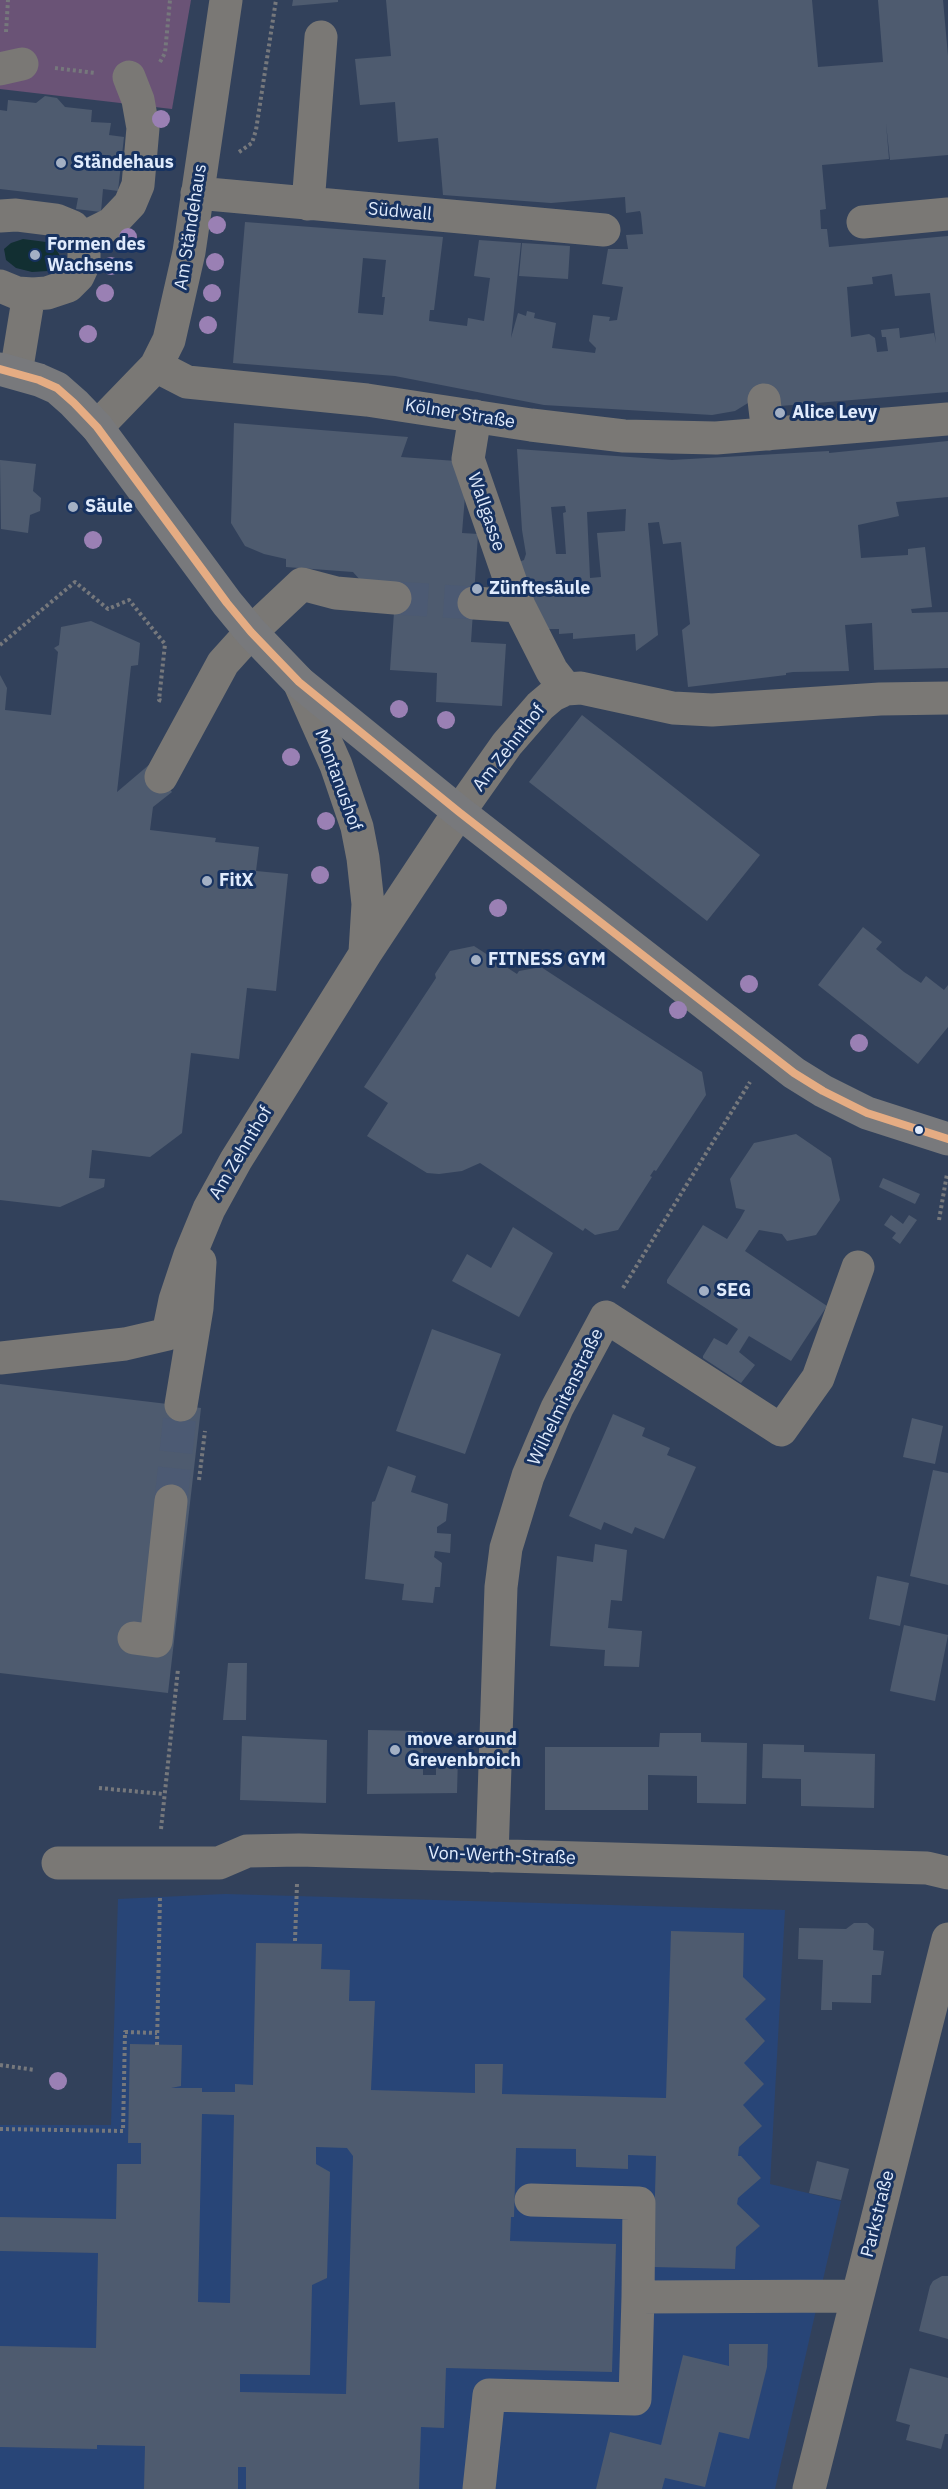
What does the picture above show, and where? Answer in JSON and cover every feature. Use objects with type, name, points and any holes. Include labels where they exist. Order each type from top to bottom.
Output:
[{"type":"main road","points":[[7,371],[57,388],[97,427],[251,632],[299,682],[459,812],[794,1073],[851,1106],[889,1121],[948,1139]]},
{"type":"street","name":"Am Ständehaus","points":[[97,427],[156,366],[164,353],[174,324],[208,194],[226,0]]},
{"type":"street","points":[[308,204],[321,37]]},
{"type":"street","points":[[81,239],[111,224],[124,212],[136,192],[143,128],[138,100],[129,77]]},
{"type":"street","name":"Südwall","points":[[208,194],[604,230]]},
{"type":"street","points":[[863,222],[948,214]]},
{"type":"street","points":[[0,216],[16,215],[56,220],[74,227],[84,250],[84,263],[72,283],[47,293],[15,290],[7,371]]},
{"type":"street","name":"Kölner Straße","points":[[156,366],[187,382],[367,400],[624,436],[716,438],[948,419]]},
{"type":"street","points":[[764,400],[768,434]]},
{"type":"street","name":"Wallgasse","points":[[475,416],[468,459],[519,606],[552,671],[566,689]]},
{"type":"street","points":[[160,777],[223,663],[251,632],[302,584],[336,593],[395,598]]},
{"type":"street","points":[[474,603],[519,606]]},
{"type":"street","name":"Montanushof","points":[[299,682],[336,765],[357,827],[368,904],[365,954]]},
{"type":"street","points":[[566,689],[596,690],[653,705],[692,710],[880,699],[948,698]]},
{"type":"street","name":"Am Zehnthof","points":[[198,1233],[200,1265],[197,1308],[171,1403],[168,1334],[182,1278],[198,1233],[208,1209],[236,1160],[365,954],[459,812],[523,725],[546,700],[566,689]]},
{"type":"street","points":[[606,1317],[781,1430],[818,1378],[858,1267]]},
{"type":"street","name":"Wilhelmitenstraße","points":[[492,1856],[501,1587],[506,1548],[528,1476],[557,1408],[606,1317]]},
{"type":"street","points":[[0,1358],[106,1347],[168,1334]]},
{"type":"street","points":[[134,1638],[156,1641],[171,1502]]},
{"type":"street","name":"Von-Werth-Straße","points":[[58,1863],[219,1863],[247,1851],[299,1850],[927,1868],[948,1873]]},
{"type":"street","name":"Parkstraße","points":[[809,2489],[948,1940]]},
{"type":"street","points":[[479,2489],[489,2395],[635,2399],[639,2203],[531,2200]]},
{"type":"street","points":[[638,2296],[857,2296]]},
{"type":"path","points":[[8,0],[6,32],[12,54],[11,67],[129,77],[139,76],[153,70],[162,59],[167,37],[170,0]]},
{"type":"path","points":[[208,194],[229,160],[250,145],[255,137],[276,0]]},
{"type":"path","points":[[0,645],[75,582],[108,609],[129,600],[165,644],[159,700],[180,707],[194,716]]},
{"type":"path","name":"Wilhelmitenstraße","points":[[606,1317],[768,1053]]},
{"type":"path","points":[[939,1220],[948,1168]]},
{"type":"path","points":[[99,1788],[163,1794]]},
{"type":"path","points":[[295,1941],[299,1850]]},
{"type":"path","points":[[157,2045],[160,1864]]},
{"type":"path","points":[[0,2129],[123,2131],[125,2032],[157,2032]]},
{"type":"path","points":[[0,2065],[34,2070]]},
{"type":"shaded area","points":[[0,0],[191,0],[172,109],[0,89]]},
{"type":"shaded area","points":[[23,239],[46,242],[55,247],[60,256],[58,265],[48,271],[32,272],[16,268],[6,260],[4,249],[11,243]]},
{"type":"shaded area","points":[[225,1894],[785,1910],[770,2184],[841,2201],[775,2489],[0,2489],[0,2125],[111,2125],[118,1899]]},
{"type":"building","points":[[293,0],[338,0],[338,2],[292,6]]},
{"type":"building","points":[[386,0],[812,0],[818,67],[883,62],[878,0],[943,0],[948,56],[948,155],[890,160],[886,123],[889,159],[822,165],[826,209],[820,210],[821,229],[827,229],[829,247],[948,236],[948,392],[780,406],[748,403],[735,411],[712,415],[544,405],[395,376],[233,363],[245,222],[443,237],[434,310],[430,310],[429,321],[467,326],[468,318],[484,321],[490,278],[474,276],[479,240],[521,243],[511,338],[518,313],[526,316],[527,311],[535,313],[534,318],[556,323],[552,348],[595,353],[596,348],[589,341],[593,315],[610,317],[609,321],[617,320],[623,287],[602,284],[608,249],[628,249],[626,235],[643,234],[640,211],[626,213],[625,197],[551,203],[443,195],[438,138],[398,142],[395,102],[360,105],[355,59],[391,56]],"holes":[[[363,258],[386,260],[382,297],[385,297],[383,315],[358,313]],[[892,274],[895,296],[930,293],[936,343],[934,333],[900,338],[899,328],[881,330],[882,337],[886,337],[888,351],[877,352],[875,338],[869,334],[851,337],[847,287],[873,284],[872,277]]]},
{"type":"building","name":"Ständehaus","points":[[45,96],[57,98],[65,107],[92,110],[91,122],[111,123],[109,135],[124,137],[118,191],[103,189],[101,212],[76,209],[78,198],[0,189],[0,110],[7,111],[8,100],[36,103]]},
{"type":"building","points":[[522,243],[570,246],[568,279],[519,276]]},
{"type":"building","points":[[234,423],[408,437],[401,457],[456,461],[465,496],[462,533],[478,534],[471,642],[506,644],[502,706],[436,702],[437,673],[390,670],[395,598],[361,581],[353,572],[286,567],[286,559],[264,554],[245,546],[231,523]]},
{"type":"building","points":[[948,441],[948,497],[896,502],[899,516],[858,525],[861,558],[908,555],[908,549],[925,547],[932,607],[911,609],[912,613],[948,612],[948,668],[874,670],[872,623],[845,625],[849,671],[793,672],[786,673],[786,675],[688,687],[682,630],[690,624],[681,542],[663,544],[659,522],[648,523],[658,635],[636,651],[635,634],[573,639],[573,633],[559,634],[559,629],[544,629],[519,562],[524,560],[526,554],[522,530],[517,449],[672,460],[829,451],[829,453]],"holes":[[[565,506],[566,512],[563,513],[566,554],[556,554],[551,507]],[[626,509],[625,531],[597,533],[601,577],[590,578],[587,512]]]},
{"type":"building","points":[[0,460],[36,464],[33,491],[41,498],[40,511],[30,515],[28,533],[1,529]]},
{"type":"building","points":[[91,621],[140,643],[138,665],[131,666],[117,792],[150,764],[172,792],[153,807],[150,830],[216,838],[215,842],[259,847],[256,871],[288,874],[276,991],[247,988],[239,1059],[191,1053],[182,1133],[150,1157],[92,1150],[89,1178],[105,1179],[104,1187],[60,1207],[0,1200],[0,675],[7,688],[5,710],[51,715],[58,652],[54,648],[59,645],[61,627]]},
{"type":"building","points":[[582,715],[760,855],[707,921],[529,782]]},
{"type":"building","points":[[863,927],[882,942],[876,949],[904,972],[921,983],[926,976],[944,990],[948,985],[948,1027],[918,1064],[818,985]]},
{"type":"building","points":[[474,946],[517,974],[519,971],[541,967],[702,1072],[706,1095],[656,1171],[654,1170],[650,1176],[652,1177],[618,1230],[595,1235],[585,1228],[583,1231],[480,1163],[462,1171],[427,1173],[367,1136],[388,1103],[364,1087],[436,978],[435,974],[450,951]]},
{"type":"building","points":[[796,1134],[831,1158],[840,1200],[816,1235],[787,1241],[782,1234],[759,1230],[745,1251],[827,1306],[791,1361],[749,1336],[739,1352],[755,1365],[741,1383],[703,1358],[714,1338],[727,1345],[738,1329],[667,1283],[667,1280],[703,1225],[727,1239],[740,1219],[745,1210],[736,1208],[730,1179],[754,1143]]},
{"type":"building","points":[[883,1178],[920,1194],[915,1204],[879,1187]]},
{"type":"building","points":[[891,1215],[903,1224],[909,1215],[917,1220],[900,1244],[892,1238],[896,1233],[884,1225]]},
{"type":"building","points":[[513,1227],[553,1253],[519,1317],[452,1281],[467,1254],[491,1268]]},
{"type":"building","points":[[432,1329],[501,1354],[465,1454],[396,1431]]},
{"type":"building","points":[[0,1384],[201,1408],[168,1693],[0,1673]]},
{"type":"building","points":[[613,1414],[645,1428],[642,1436],[670,1448],[667,1455],[696,1467],[664,1539],[635,1527],[632,1534],[604,1522],[601,1530],[569,1516]]},
{"type":"building","points":[[912,1418],[943,1426],[935,1464],[903,1457]]},
{"type":"building","points":[[388,1466],[416,1476],[411,1492],[448,1504],[446,1521],[437,1527],[437,1533],[451,1534],[450,1553],[435,1551],[434,1557],[442,1563],[440,1587],[435,1587],[433,1603],[402,1600],[404,1584],[365,1579],[372,1502],[375,1501]]},
{"type":"building","points":[[933,1470],[948,1473],[948,1585],[910,1576]]},
{"type":"building","points":[[595,1544],[627,1550],[622,1601],[611,1600],[608,1628],[642,1631],[639,1667],[604,1666],[605,1650],[550,1646],[557,1556],[593,1562]]},
{"type":"building","points":[[877,1576],[909,1583],[900,1626],[869,1619]]},
{"type":"building","points":[[904,1625],[948,1635],[935,1701],[890,1691]]},
{"type":"building","points":[[228,1663],[247,1663],[246,1720],[223,1720]]},
{"type":"building","name":"move around Grevenbroich","points":[[368,1730],[423,1731],[423,1775],[436,1775],[436,1755],[458,1756],[457,1793],[367,1794]]},
{"type":"building","points":[[660,1733],[701,1733],[701,1742],[747,1743],[746,1804],[697,1803],[697,1776],[648,1775],[648,1810],[545,1810],[545,1747],[659,1747]]},
{"type":"building","points":[[242,1736],[327,1740],[326,1803],[240,1800]]},
{"type":"building","points":[[763,1744],[804,1745],[804,1752],[875,1754],[874,1808],[801,1806],[801,1779],[762,1778]]},
{"type":"building","points":[[854,1923],[867,1923],[874,1929],[873,1950],[884,1951],[881,1975],[872,1975],[871,2003],[832,2002],[832,2010],[821,2010],[823,1960],[798,1959],[799,1928],[846,1929]]},
{"type":"building","points":[[671,1931],[744,1933],[743,1977],[766,1999],[745,2019],[765,2041],[744,2063],[764,2084],[743,2105],[762,2126],[739,2147],[738,2156],[741,2156],[761,2178],[738,2198],[737,2204],[760,2226],[736,2247],[735,2269],[653,2267],[656,2156],[628,2155],[628,2169],[576,2167],[576,2149],[516,2148],[514,2217],[511,2217],[510,2241],[616,2244],[612,2372],[446,2368],[444,2428],[421,2427],[419,2489],[246,2489],[246,2467],[238,2467],[238,2489],[144,2489],[145,2446],[97,2445],[97,2449],[0,2447],[0,2346],[96,2348],[98,2253],[0,2251],[0,2217],[116,2219],[117,2164],[141,2164],[141,2143],[128,2143],[130,2044],[182,2045],[181,2086],[171,2088],[202,2088],[202,2092],[235,2092],[235,2084],[253,2085],[256,1943],[322,1944],[321,1969],[350,1970],[349,2001],[375,2001],[371,2090],[475,2093],[475,2064],[503,2064],[502,2094],[666,2098]],"holes":[[[202,2114],[234,2115],[230,2303],[198,2302]],[[316,2147],[347,2148],[353,2156],[346,2394],[240,2392],[240,2374],[310,2375],[312,2285],[327,2278],[330,2172],[316,2164]]]},
{"type":"building","points":[[817,2161],[849,2169],[841,2200],[809,2193]]},
{"type":"building","points":[[942,2276],[948,2276],[948,2339],[919,2331],[930,2286],[933,2281]]},
{"type":"building","points":[[729,2344],[768,2344],[767,2367],[749,2439],[719,2432],[705,2487],[665,2478],[662,2489],[596,2489],[610,2432],[661,2445],[683,2355],[729,2366]]},
{"type":"building","points":[[910,2368],[948,2378],[948,2434],[945,2434],[941,2449],[906,2440],[910,2425],[896,2421]]},
{"type":"tunnel","points":[[395,598],[474,603]]},
{"type":"tunnel","points":[[171,1501],[181,1405]]},
{"type":"transit line","points":[[0,369],[39,380],[57,388],[74,403],[97,427],[251,632],[299,682],[459,812],[794,1073],[823,1091],[867,1113],[948,1139]]},
{"type":"place","name":"Ständehaus","points":[[61,163]]},
{"type":"place","name":"Formen des Wachsens","points":[[35,255]]},
{"type":"place","name":"Alice Levy","points":[[780,413]]},
{"type":"place","name":"Säule","points":[[73,507]]},
{"type":"place","name":"Zünftesäule","points":[[477,589]]},
{"type":"place","name":"FitX","points":[[207,881]]},
{"type":"place","name":"FITNESS GYM","points":[[476,960]]},
{"type":"place","name":"SEG","points":[[704,1291]]},
{"type":"place","name":"move around Grevenbroich","points":[[395,1750]]}]
